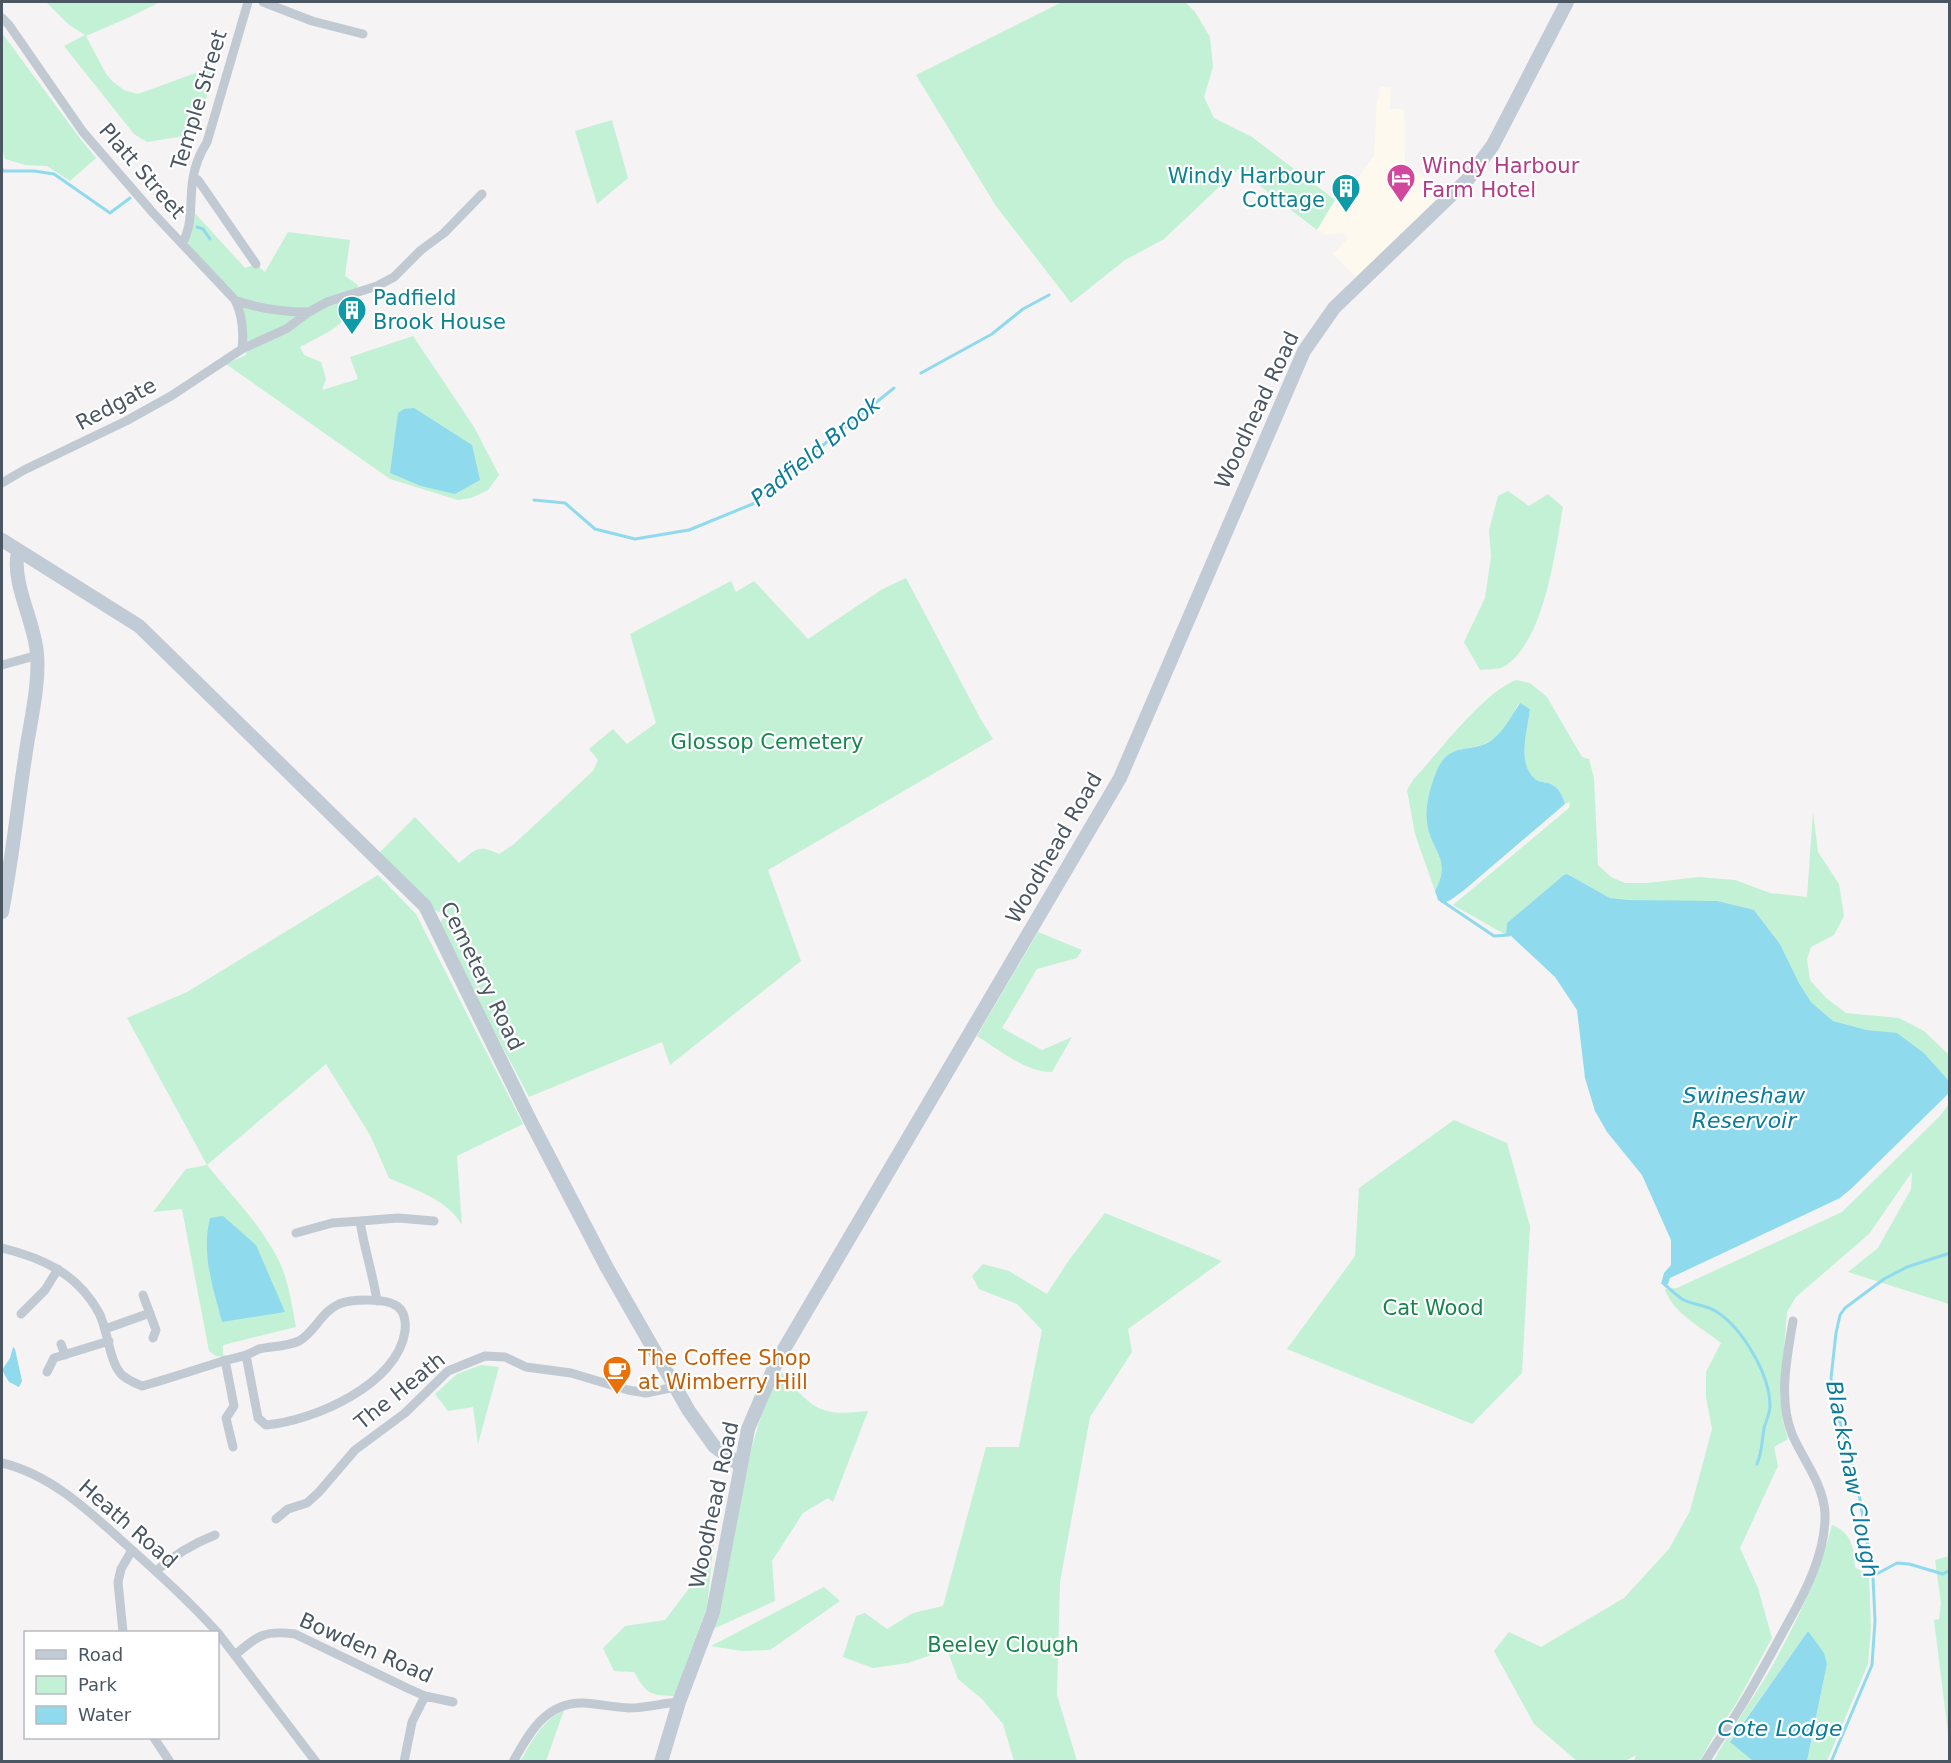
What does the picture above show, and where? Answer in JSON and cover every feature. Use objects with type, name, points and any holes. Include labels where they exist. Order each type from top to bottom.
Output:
[{"type":"main road","name":"Woodhead Road","points":[[661,1761],[679,1702],[713,1612],[748,1429],[777,1361],[1123,771],[1304,351],[1334,308],[1468,179],[1493,145],[1567,2]]},
{"type":"main road","name":"Cemetery Road","points":[[2,540],[121,614],[145,632],[425,906],[531,1122],[606,1266],[675,1387],[714,1446],[740,1465]]},
{"type":"main road","points":[[2,912],[38,655],[19,578],[16,561],[18,552]]},
{"type":"street","name":"Temple Street","points":[[182,244],[188,233],[193,178],[201,152],[207,142],[248,2]]},
{"type":"street","points":[[262,2],[312,21],[363,34]]},
{"type":"street","name":"Platt Street","points":[[2,18],[83,132],[235,300],[241,313],[244,334],[242,349]]},
{"type":"street","points":[[193,178],[198,180],[256,264]]},
{"type":"street","name":"Redgate","points":[[2,483],[171,396],[242,349],[285,328],[327,302],[377,286],[394,277],[421,250],[444,233],[482,194]]},
{"type":"street","points":[[235,300],[284,312],[309,312]]},
{"type":"street","points":[[2,665],[38,655]]},
{"type":"street","points":[[296,1233],[332,1223],[398,1218],[434,1221]]},
{"type":"street","points":[[360,1221],[377,1301]]},
{"type":"street","points":[[2,1248],[30,1256],[58,1269],[82,1287],[99,1314],[121,1374],[142,1386],[258,1350],[284,1347],[302,1339],[325,1313],[339,1304],[354,1301],[377,1301],[396,1305],[405,1317],[400,1351],[379,1375],[360,1390],[332,1406],[283,1423],[266,1425],[258,1418],[246,1355]]},
{"type":"street","points":[[21,1314],[45,1290],[58,1269]]},
{"type":"street","points":[[143,1295],[156,1330],[153,1338]]},
{"type":"street","points":[[105,1329],[150,1313]]},
{"type":"street","points":[[1705,1761],[1767,1664],[1807,1587],[1821,1544],[1825,1513],[1822,1499],[1818,1484],[1792,1434],[1786,1410],[1785,1378],[1793,1321]]},
{"type":"street","points":[[47,1372],[54,1358],[109,1341]]},
{"type":"street","points":[[61,1344],[65,1355]]},
{"type":"street","name":"The Heath","points":[[276,1519],[288,1509],[307,1503],[355,1450],[405,1413],[448,1371],[485,1356],[505,1357],[526,1367],[571,1373],[646,1393],[675,1387]]},
{"type":"street","points":[[225,1360],[234,1406],[226,1418],[233,1447]]},
{"type":"street","name":"Heath Road","points":[[2,1463],[54,1485],[156,1571],[215,1631]]},
{"type":"street","points":[[156,1571],[190,1545],[215,1535]]},
{"type":"street","points":[[123,1631],[118,1582],[121,1569],[132,1550]]},
{"type":"street","name":"Bowden Road","points":[[235,1654],[260,1636],[275,1631],[295,1634],[425,1696],[453,1702]]},
{"type":"street","name":"Heath Road","points":[[219,1635],[316,1761]]},
{"type":"street","points":[[404,1761],[412,1722],[425,1696]]},
{"type":"street","points":[[513,1761],[531,1731],[543,1717],[561,1707],[582,1703],[632,1708],[679,1702]]},
{"type":"street","points":[[155,1739],[170,1761]]},
{"type":"shaded area","points":[[1380,87],[1391,87],[1390,109],[1404,109],[1405,165],[1448,193],[1356,277],[1333,254],[1347,239],[1345,233],[1326,235],[1317,230],[1335,200],[1350,188],[1374,156],[1377,100]]},
{"type":"green space","points":[[46,2],[160,2],[86,36],[106,74],[113,82],[124,90],[138,94],[212,67],[214,71],[196,134],[147,142],[134,134],[64,46],[85,35],[69,25]]},
{"type":"green space","points":[[1062,2],[1185,2],[1195,12],[1210,37],[1213,67],[1204,97],[1214,118],[1252,137],[1335,200],[1317,230],[1238,169],[1164,239],[1125,260],[1071,303],[996,206],[916,75]]},
{"type":"green space","points":[[2,33],[96,158],[70,181],[47,166],[25,165],[5,159],[2,148]]},
{"type":"green space","points":[[612,120],[628,178],[597,204],[575,131]]},
{"type":"green space","points":[[192,210],[245,268],[256,264],[265,272],[288,232],[350,240],[345,276],[358,285],[351,309],[346,317],[331,330],[300,347],[304,355],[321,362],[326,379],[322,390],[358,379],[350,357],[413,336],[474,427],[499,475],[488,490],[471,498],[458,500],[390,479],[226,364],[246,355],[245,316],[241,303],[185,244]]},
{"type":"green space","points":[[1508,491],[1529,506],[1548,494],[1563,507],[1552,571],[1529,638],[1517,655],[1503,667],[1480,670],[1464,642],[1485,598],[1491,556],[1489,530],[1498,496]]},
{"type":"green space","name":"Glossop Cemetery","points":[[906,578],[993,739],[768,870],[801,961],[670,1065],[662,1042],[529,1097],[440,928],[445,915],[435,910],[379,853],[415,817],[459,863],[478,850],[486,849],[499,854],[513,845],[593,771],[598,760],[589,749],[613,729],[627,744],[656,723],[630,634],[731,581],[736,592],[754,581],[808,639],[881,590]]},
{"type":"green space","points":[[1516,680],[1530,683],[1547,697],[1582,757],[1589,759],[1594,778],[1598,865],[1611,877],[1625,883],[1699,877],[1735,880],[1770,893],[1807,897],[1813,812],[1818,852],[1839,884],[1844,916],[1834,935],[1811,947],[1807,959],[1810,980],[1826,998],[1846,1013],[1899,1018],[1924,1031],[1949,1055],[1949,1081],[1924,1053],[1898,1034],[1867,1030],[1833,1021],[1811,1002],[1780,944],[1754,910],[1610,898],[1567,874],[1507,923],[1506,935],[1453,905],[1569,808],[1570,802],[1565,804],[1557,788],[1538,781],[1527,767],[1525,748],[1530,709],[1519,703],[1496,737],[1485,744],[1450,754],[1440,765],[1434,801],[1432,839],[1440,855],[1442,869],[1435,891],[1415,834],[1407,790],[1413,780],[1476,710],[1503,687]]},
{"type":"green space","points":[[378,875],[416,914],[523,1124],[457,1156],[462,1225],[448,1208],[439,1202],[389,1178],[370,1135],[326,1064],[207,1165],[127,1018],[187,992]]},
{"type":"green space","points":[[1038,932],[1082,950],[1077,958],[1037,969],[1002,1028],[1042,1050],[1072,1037],[1052,1072],[1023,1064],[977,1036]]},
{"type":"green space","points":[[1949,1104],[1949,1304],[1848,1272],[1878,1248],[1911,1189],[1912,1172],[1869,1234],[1796,1297],[1787,1312],[1780,1396],[1783,1422],[1788,1439],[1774,1447],[1778,1466],[1740,1548],[1758,1588],[1772,1638],[1736,1704],[1700,1761],[1634,1761],[1636,1755],[1625,1761],[1577,1761],[1534,1724],[1494,1651],[1509,1632],[1541,1647],[1624,1598],[1669,1549],[1690,1511],[1712,1429],[1706,1397],[1706,1372],[1721,1343],[1681,1313],[1665,1289],[1677,1288],[1842,1212],[1939,1117]]},
{"type":"green space","name":"Cat Wood","points":[[1454,1120],[1507,1143],[1530,1226],[1522,1373],[1472,1424],[1287,1349],[1355,1256],[1359,1188]]},
{"type":"green space","points":[[207,1165],[256,1224],[273,1250],[286,1278],[296,1327],[223,1345],[223,1357],[216,1356],[209,1351],[182,1209],[153,1212],[186,1169]]},
{"type":"green space","name":"Beeley Clough","points":[[1105,1213],[1222,1261],[1128,1329],[1132,1352],[1090,1417],[1060,1582],[1057,1695],[1077,1761],[1014,1761],[1003,1724],[982,1699],[958,1679],[945,1644],[934,1654],[908,1663],[873,1668],[843,1657],[856,1616],[865,1613],[887,1629],[913,1613],[943,1606],[986,1447],[1019,1447],[1042,1330],[1017,1304],[979,1289],[972,1276],[983,1264],[1009,1271],[1047,1294],[1069,1260]]},
{"type":"green space","points":[[481,1365],[499,1367],[478,1444],[473,1407],[448,1411],[435,1394],[457,1374]]},
{"type":"green space","points":[[781,1372],[812,1404],[824,1410],[846,1413],[868,1411],[833,1502],[828,1498],[803,1513],[772,1561],[775,1601],[713,1629],[721,1607],[751,1450],[766,1399]]},
{"type":"green space","points":[[1832,1525],[1844,1532],[1851,1542],[1855,1567],[1869,1576],[1871,1627],[1868,1664],[1827,1761],[1807,1761],[1827,1664],[1808,1631],[1730,1741],[1753,1761],[1713,1762],[1790,1633],[1814,1580]]},
{"type":"green space","points":[[715,1531],[707,1607],[674,1696],[654,1694],[642,1685],[634,1672],[614,1671],[603,1648],[625,1626],[665,1620],[691,1586]]},
{"type":"green space","points":[[1950,1556],[1949,1741],[1934,1620],[1939,1619],[1941,1603],[1935,1560]]},
{"type":"green space","points":[[824,1587],[840,1601],[770,1650],[742,1651],[711,1646]]},
{"type":"green space","points":[[564,1710],[546,1761],[520,1762],[533,1739],[544,1726]]},
{"type":"water","points":[[414,408],[472,445],[480,480],[455,494],[421,486],[390,473],[398,413],[404,409]]},
{"type":"water","points":[[1520,703],[1530,709],[1525,748],[1527,767],[1538,781],[1557,788],[1565,804],[1463,891],[1442,903],[1438,900],[1435,891],[1440,880],[1441,862],[1427,822],[1429,794],[1435,774],[1449,754],[1492,740],[1504,728]]},
{"type":"water","name":"Swineshaw Reservoir","points":[[1567,874],[1610,898],[1717,901],[1754,910],[1780,944],[1811,1002],[1833,1021],[1867,1030],[1897,1033],[1924,1053],[1949,1081],[1949,1093],[1840,1198],[1670,1278],[1668,1284],[1661,1284],[1664,1273],[1671,1265],[1671,1240],[1642,1175],[1607,1132],[1595,1111],[1585,1078],[1577,1010],[1555,977],[1510,935],[1506,935],[1507,923]]},
{"type":"water","points":[[223,1216],[256,1245],[285,1312],[222,1322],[209,1270],[207,1245],[210,1218]]},
{"type":"water","points":[[13,1347],[22,1381],[19,1387],[9,1382],[2,1370],[10,1358]]},
{"type":"water","name":"Cote Lodge","points":[[1808,1631],[1824,1653],[1827,1664],[1807,1761],[1753,1761],[1730,1742]]},
{"type":"waterway","name":"Padfield Brook","points":[[2,169],[3,171],[34,171],[54,174],[110,213],[130,198]]},
{"type":"waterway","points":[[197,227],[203,229],[210,239]]},
{"type":"waterway","name":"Padfield Brook","points":[[921,373],[992,334],[1023,309],[1049,295]]},
{"type":"waterway","name":"Padfield Brook","points":[[534,500],[565,503],[595,529],[635,539],[689,530],[755,503],[776,483],[894,388]]},
{"type":"waterway","points":[[1442,901],[1494,936],[1509,935]]},
{"type":"waterway","name":"Blackshaw Clough","points":[[1831,1762],[1872,1665],[1875,1621],[1873,1577],[1857,1482],[1834,1401],[1831,1378],[1840,1315],[1845,1308],[1884,1279],[1907,1267],[1950,1253]]},
{"type":"waterway","points":[[1666,1280],[1664,1284],[1682,1299],[1713,1310],[1727,1320],[1745,1341],[1760,1367],[1769,1394],[1770,1406],[1757,1464]]},
{"type":"waterway","points":[[1873,1576],[1897,1563],[1909,1564],[1943,1574],[1950,1570]]},
{"type":"place","name":"Windy Harbour Farm Hotel","points":[[1401,204]]},
{"type":"place","name":"Windy Harbour Cottage","points":[[1346,214]]},
{"type":"place","name":"Padfield Brook House","points":[[352,336]]},
{"type":"place","name":"The Coffee Shop at Wimberry Hill","points":[[617,1396]]}]
